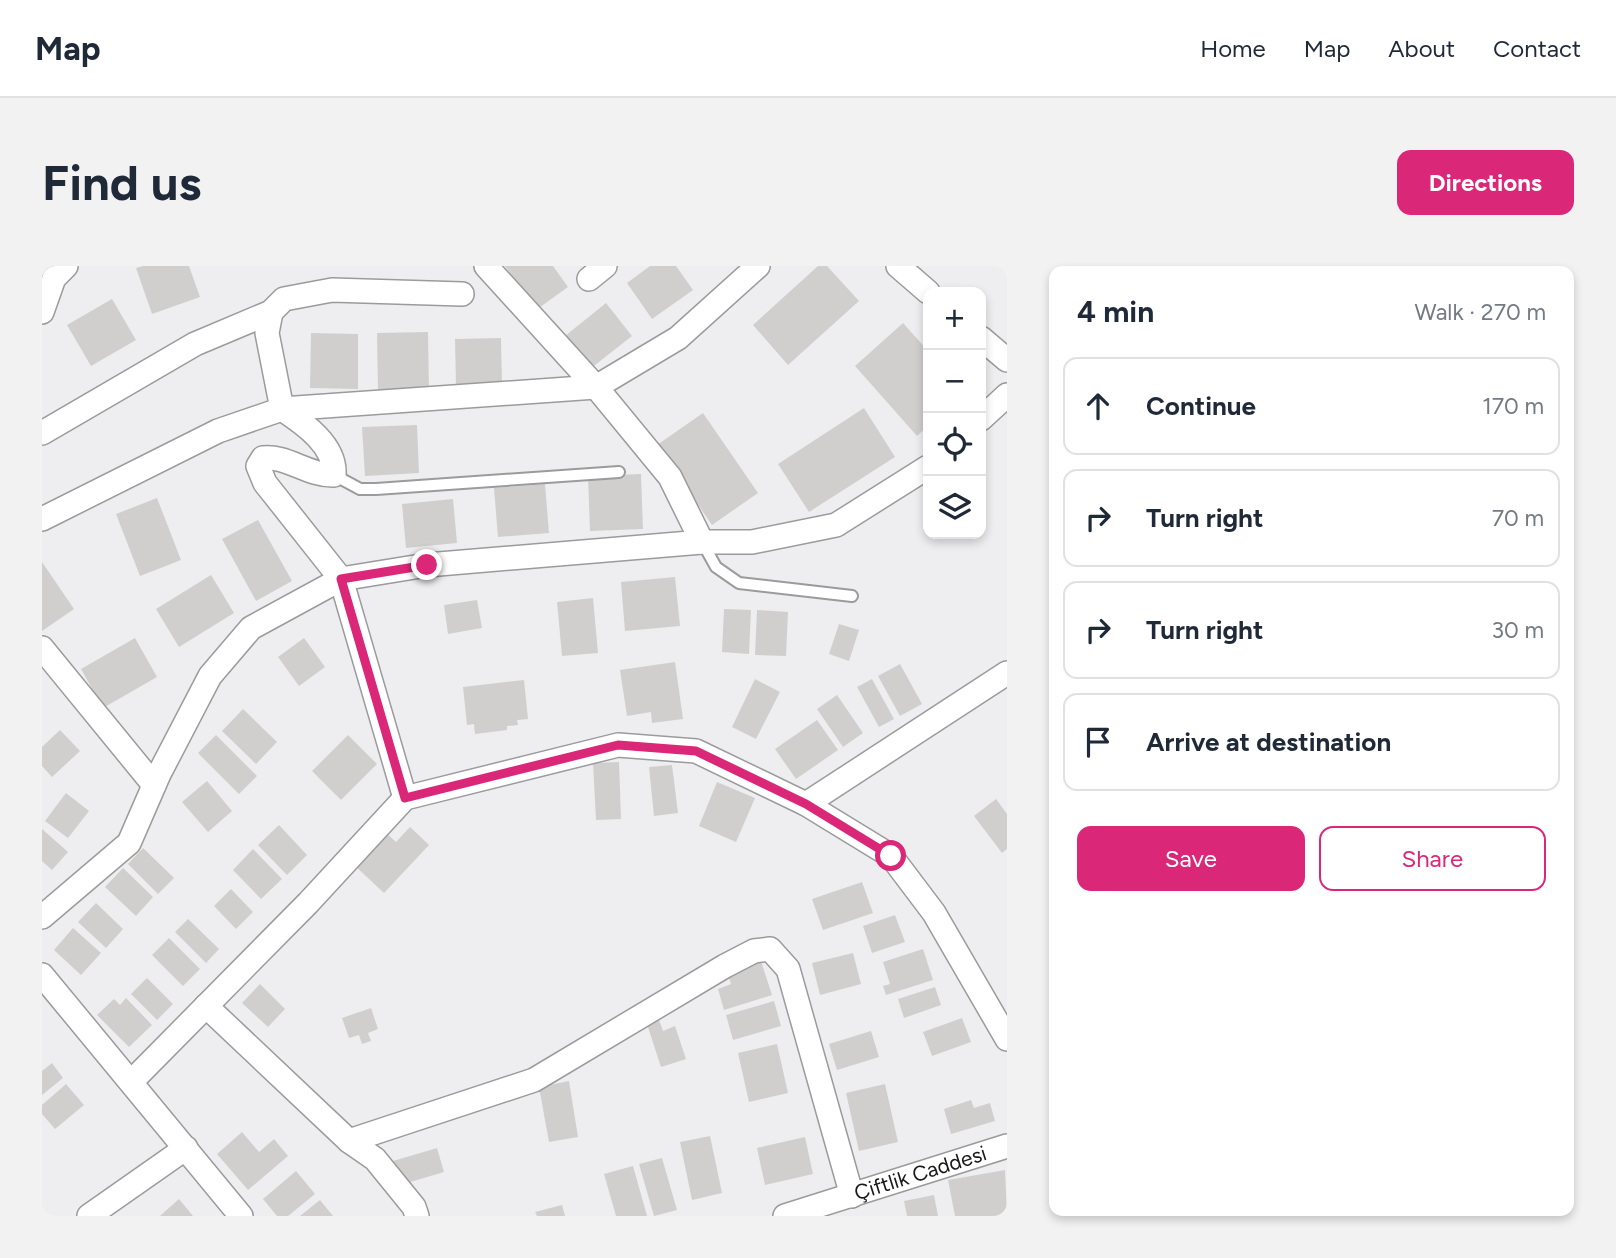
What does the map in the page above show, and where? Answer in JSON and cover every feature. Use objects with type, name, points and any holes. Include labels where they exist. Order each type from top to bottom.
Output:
[{"type":"street","points":[[42,312],[54,278],[66,266]]},
{"type":"street","points":[[486,266],[596,387],[670,477],[702,542]]},
{"type":"street","points":[[42,519],[218,431],[282,409],[596,387],[678,338],[758,266]]},
{"type":"street","points":[[898,266],[923,288]]},
{"type":"street","points":[[42,433],[195,344],[271,312],[284,299],[332,290],[462,294]]},
{"type":"street","points":[[271,312],[267,333],[282,409],[310,427],[335,464],[334,475],[321,476],[272,457],[263,458],[258,466],[265,483],[341,579],[405,798]]},
{"type":"street","points":[[986,342],[1007,360]]},
{"type":"street","points":[[986,414],[1007,395]]},
{"type":"street","points":[[42,917],[128,843],[154,785],[211,676],[251,628],[341,579],[427,565],[702,542],[752,542],[836,525],[923,470]]},
{"type":"street","points":[[42,649],[154,785]]},
{"type":"street","points":[[806,804],[1007,673]]},
{"type":"street","points":[[131,1082],[405,798],[618,745],[696,751],[806,804],[891,856],[933,913],[1007,1039]]},
{"type":"street","points":[[349,1141],[534,1080],[725,966],[754,951],[770,949],[788,969],[849,1206]]},
{"type":"street","points":[[42,975],[241,1216]]},
{"type":"street","points":[[206,1006],[349,1141],[374,1159],[414,1207],[417,1216]]},
{"type":"street","name":"Çiftlik Caddesi","points":[[785,1216],[849,1206],[1007,1146]]},
{"type":"street","points":[[89,1216],[186,1148]]},
{"type":"lane","points":[[334,475],[360,489],[376,489],[620,472]]},
{"type":"lane","points":[[702,542],[716,567],[739,583],[852,596]]},
{"type":"building","points":[[189,266],[200,297],[152,314],[136,268]]},
{"type":"building","points":[[505,266],[553,266],[568,287],[536,310]]},
{"type":"building","points":[[650,266],[676,266],[693,290],[652,319],[627,283]]},
{"type":"building","points":[[818,266],[827,266],[859,301],[788,365],[753,325]]},
{"type":"building","points":[[112,299],[136,340],[91,366],[67,325]]},
{"type":"building","points":[[606,303],[632,336],[590,369],[565,336]]},
{"type":"building","points":[[903,323],[923,345],[923,431],[917,436],[855,366]]},
{"type":"building","points":[[428,332],[429,392],[378,393],[377,333]]},
{"type":"building","points":[[311,333],[358,334],[358,389],[310,388]]},
{"type":"building","points":[[501,338],[502,385],[456,387],[455,339]]},
{"type":"building","points":[[864,408],[895,457],[809,512],[778,464]]},
{"type":"building","points":[[703,413],[758,493],[712,525],[657,445]]},
{"type":"building","points":[[417,425],[419,473],[365,476],[362,427]]},
{"type":"building","points":[[641,474],[643,529],[590,531],[588,476]]},
{"type":"building","points":[[545,484],[549,533],[498,537],[494,488]]},
{"type":"building","points":[[157,498],[181,560],[140,576],[116,514]]},
{"type":"building","points":[[453,499],[457,543],[406,548],[402,504]]},
{"type":"building","points":[[258,520],[292,581],[256,601],[222,539]]},
{"type":"building","points":[[42,562],[74,609],[42,631]]},
{"type":"building","points":[[211,575],[234,613],[179,647],[156,609]]},
{"type":"building","points":[[675,577],[680,626],[625,631],[621,582]]},
{"type":"building","points":[[593,598],[598,653],[562,656],[557,602]]},
{"type":"building","points":[[477,600],[482,628],[448,634],[444,605]]},
{"type":"building","points":[[724,609],[751,610],[749,654],[722,652]]},
{"type":"building","points":[[757,610],[788,612],[786,656],[755,655]]},
{"type":"building","points":[[839,624],[859,630],[849,661],[829,654]]},
{"type":"building","points":[[135,638],[157,677],[103,708],[81,669]]},
{"type":"building","points":[[304,638],[325,667],[299,686],[278,657]]},
{"type":"building","points":[[675,662],[683,719],[652,723],[651,712],[627,716],[620,670]]},
{"type":"building","points":[[900,664],[922,704],[900,716],[878,676]]},
{"type":"building","points":[[755,679],[780,692],[756,739],[732,727]]},
{"type":"building","points":[[872,679],[894,719],[879,727],[857,687]]},
{"type":"building","points":[[524,680],[528,719],[517,720],[518,725],[507,726],[507,730],[475,734],[474,724],[467,725],[463,687]]},
{"type":"building","points":[[837,695],[863,733],[843,747],[817,709]]},
{"type":"building","points":[[243,709],[277,742],[256,764],[222,731]]},
{"type":"building","points":[[817,720],[838,750],[796,779],[775,749]]},
{"type":"building","points":[[60,730],[80,751],[52,777],[42,766],[42,747]]},
{"type":"building","points":[[216,735],[257,776],[239,794],[198,753]]},
{"type":"building","points":[[348,735],[377,764],[341,800],[312,771]]},
{"type":"building","points":[[619,762],[621,819],[596,820],[593,763]]},
{"type":"building","points":[[672,765],[678,813],[654,816],[649,767]]},
{"type":"building","points":[[207,781],[232,811],[208,832],[182,802]]},
{"type":"building","points":[[717,782],[755,798],[736,842],[699,826]]},
{"type":"building","points":[[66,793],[89,811],[68,838],[45,821]]},
{"type":"building","points":[[996,799],[1007,814],[1007,849],[1002,853],[974,816]]},
{"type":"building","points":[[279,825],[307,855],[287,875],[258,845]]},
{"type":"building","points":[[410,827],[429,845],[384,893],[352,863],[383,830],[396,842]]},
{"type":"building","points":[[42,829],[68,852],[52,870],[42,861]]},
{"type":"building","points":[[143,848],[174,878],[158,894],[128,864]]},
{"type":"building","points":[[253,849],[282,879],[261,899],[233,870]]},
{"type":"building","points":[[123,868],[153,897],[136,916],[105,887]]},
{"type":"building","points":[[862,882],[873,913],[823,930],[812,899]]},
{"type":"building","points":[[231,889],[253,912],[236,929],[214,906]]},
{"type":"building","points":[[96,903],[123,929],[106,948],[78,922]]},
{"type":"building","points":[[895,915],[905,942],[872,953],[863,926]]},
{"type":"building","points":[[188,919],[219,949],[206,963],[175,932]]},
{"type":"building","points":[[73,928],[101,953],[81,975],[54,950]]},
{"type":"building","points":[[169,938],[200,969],[183,986],[152,955]]},
{"type":"building","points":[[923,949],[933,980],[886,995],[883,986],[890,984],[883,962]]},
{"type":"building","points":[[853,953],[861,984],[820,995],[812,963]]},
{"type":"building","points":[[760,958],[772,995],[724,1010],[718,989],[731,984],[726,969]]},
{"type":"building","points":[[147,978],[173,1004],[157,1020],[131,994]]},
{"type":"building","points":[[260,984],[285,1009],[268,1027],[242,1003]]},
{"type":"building","points":[[935,987],[941,1005],[904,1018],[898,999]]},
{"type":"building","points":[[126,998],[152,1025],[129,1047],[97,1015],[114,999],[120,1005]]},
{"type":"building","points":[[774,1001],[781,1026],[733,1040],[726,1015]]},
{"type":"building","points":[[371,1008],[378,1029],[368,1033],[371,1041],[362,1044],[359,1035],[349,1038],[342,1018]]},
{"type":"building","points":[[658,1017],[663,1031],[675,1026],[686,1059],[661,1067],[646,1021]]},
{"type":"building","points":[[962,1018],[971,1042],[932,1056],[923,1032]]},
{"type":"building","points":[[871,1031],[879,1057],[837,1070],[829,1044]]},
{"type":"building","points":[[777,1044],[788,1093],[749,1102],[738,1053]]},
{"type":"building","points":[[52,1063],[63,1078],[42,1095],[42,1071]]},
{"type":"building","points":[[569,1081],[578,1137],[549,1142],[539,1087]]},
{"type":"building","points":[[66,1084],[84,1105],[55,1129],[42,1114],[42,1105]]},
{"type":"building","points":[[885,1084],[898,1142],[859,1151],[846,1093]]},
{"type":"building","points":[[971,1100],[974,1108],[990,1103],[995,1121],[951,1134],[944,1109]]},
{"type":"building","points":[[242,1132],[259,1152],[274,1139],[288,1156],[248,1190],[217,1154]]},
{"type":"building","points":[[710,1136],[722,1193],[692,1200],[680,1142]]},
{"type":"building","points":[[805,1137],[813,1174],[765,1185],[757,1148]]},
{"type":"building","points":[[437,1148],[444,1172],[400,1185],[393,1161]]},
{"type":"building","points":[[662,1158],[677,1210],[654,1216],[639,1164]]},
{"type":"building","points":[[633,1166],[647,1216],[616,1216],[604,1174]]},
{"type":"building","points":[[1005,1170],[1007,1216],[955,1216],[948,1180]]},
{"type":"building","points":[[296,1171],[315,1194],[288,1216],[277,1216],[263,1199]]},
{"type":"building","points":[[934,1195],[938,1216],[907,1216],[904,1201]]},
{"type":"building","points":[[179,1199],[193,1216],[160,1216]]},
{"type":"building","points":[[320,1200],[333,1216],[300,1216]]},
{"type":"building","points":[[562,1205],[565,1216],[537,1216],[535,1212]]},
{"type":"route","points":[[427,565],[341,579],[405,798],[618,745],[696,751],[806,804],[891,856]]}]
